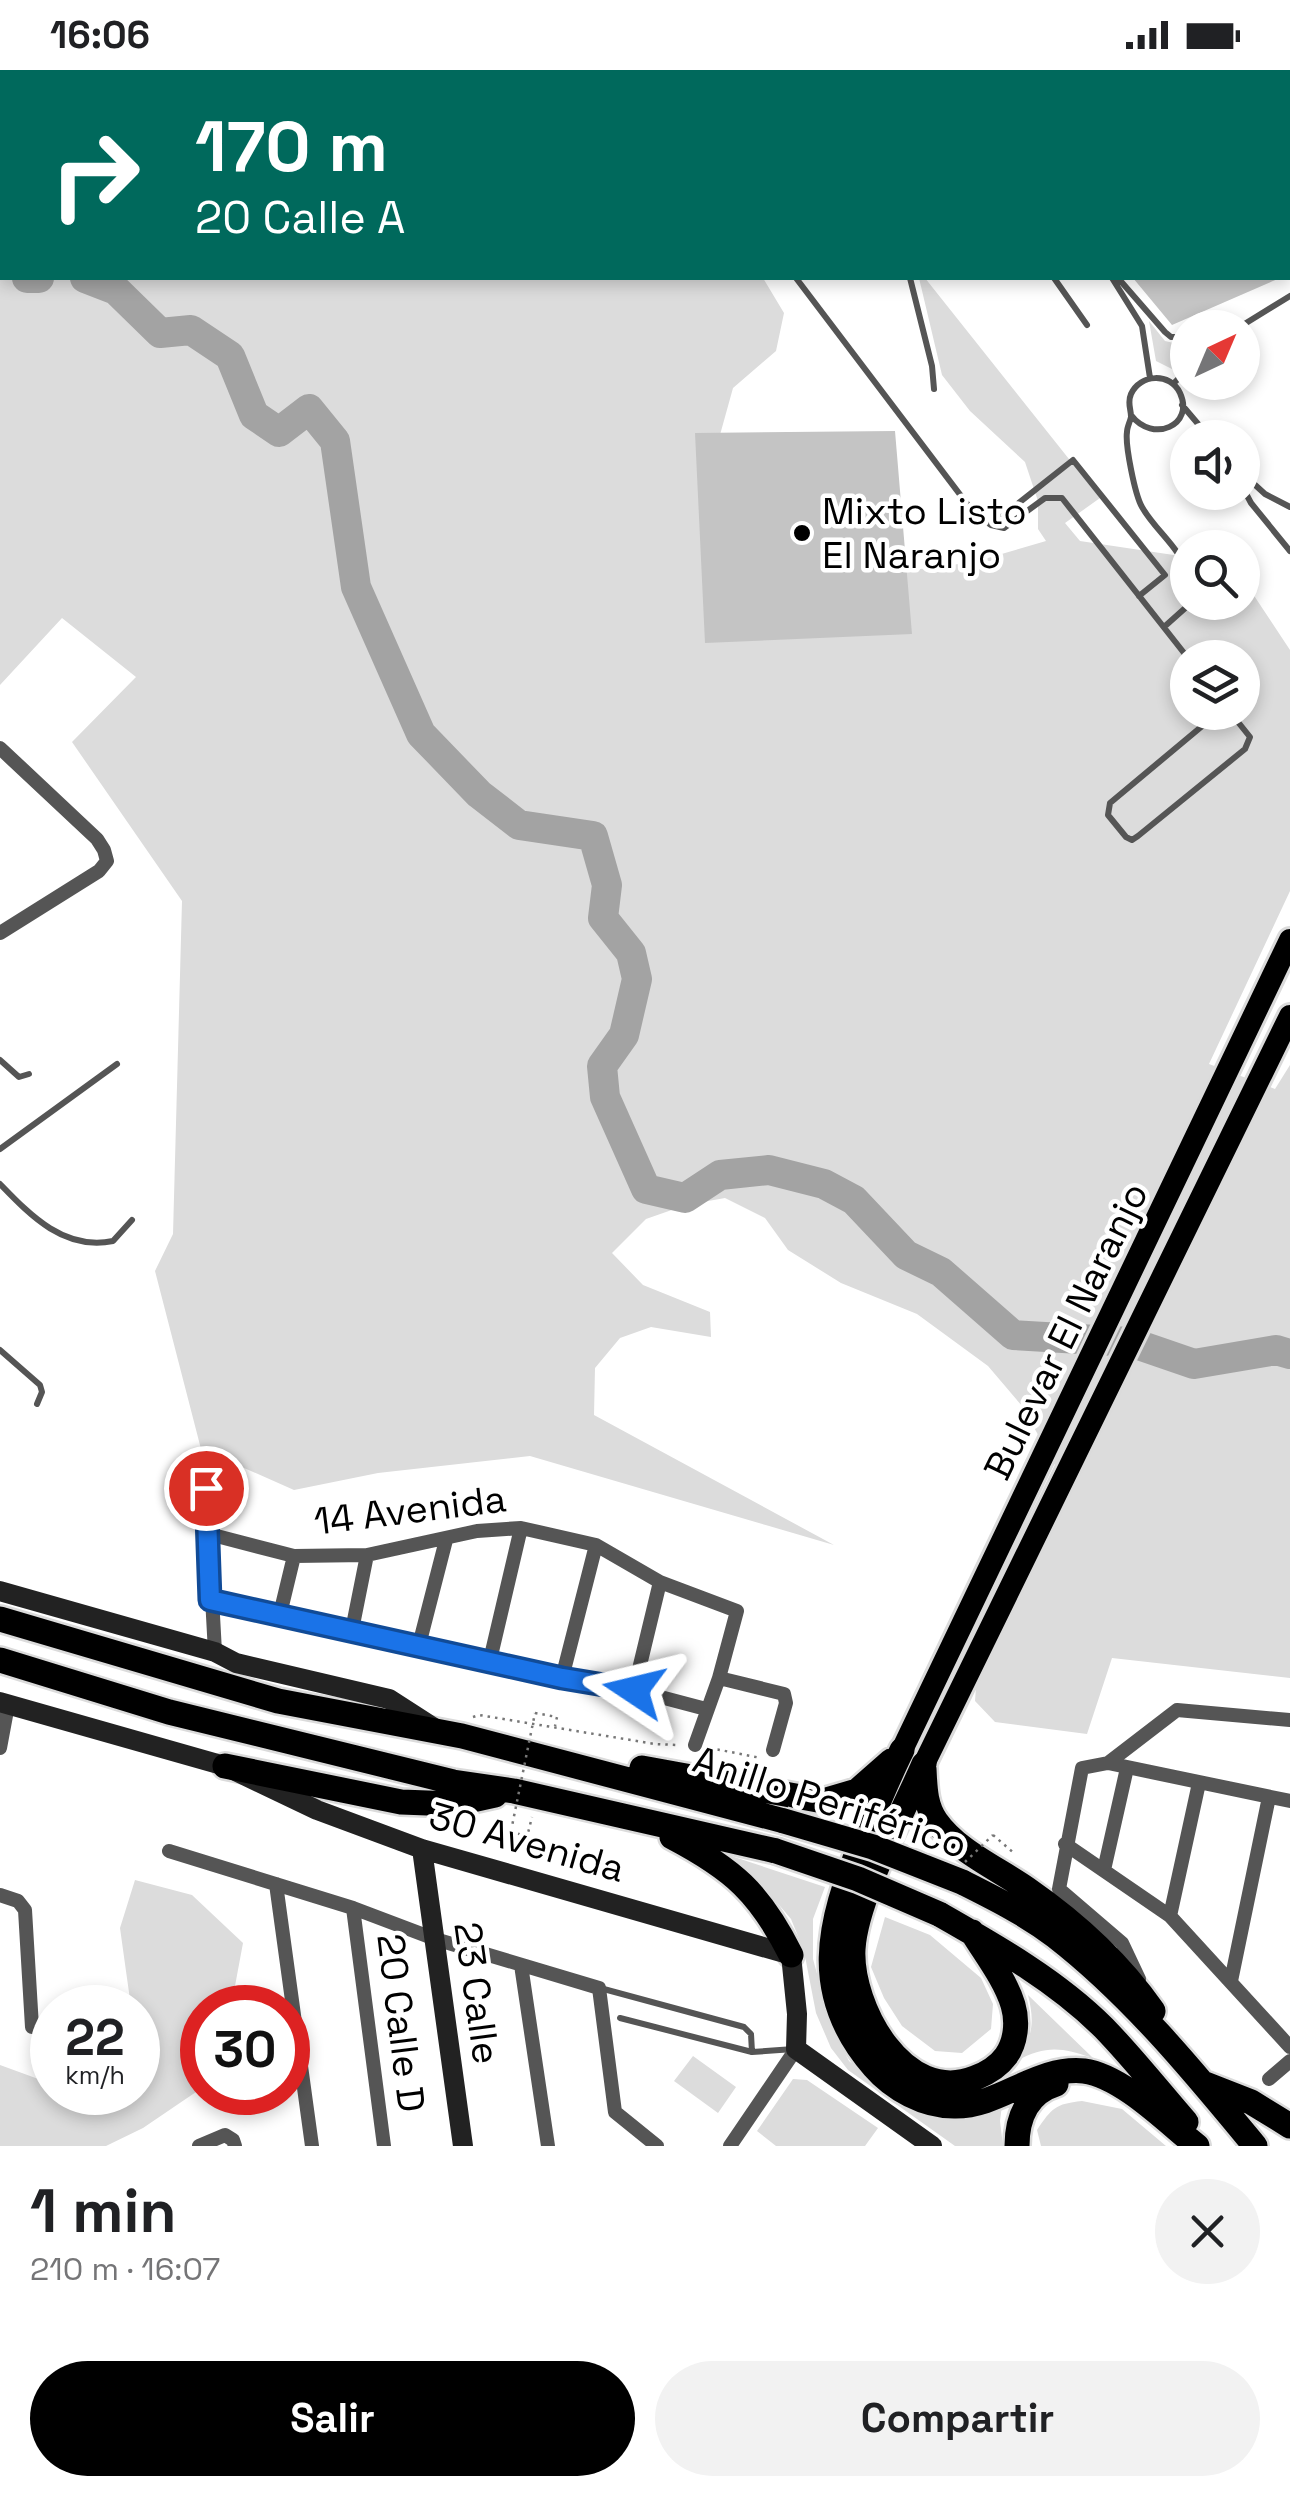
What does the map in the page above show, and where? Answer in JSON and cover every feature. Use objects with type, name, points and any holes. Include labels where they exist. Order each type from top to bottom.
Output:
[{"type":"highway","name":"Anillo Periférico","points":[[0,1619],[278,1701],[440,1732],[784,1821],[952,1877],[1015,1909],[1056,1937],[1138,2012],[1255,2146]]},
{"type":"highway","name":"Anillo Periférico","points":[[0,1660],[169,1712],[453,1782],[514,1791],[776,1851],[858,1879],[939,1914],[1055,1986],[1104,2028],[1207,2146]]},
{"type":"highway","points":[[530,1754],[604,1760],[824,1801],[846,1796],[867,1784],[913,1748]]},
{"type":"highway","points":[[913,1748],[861,1909],[853,1952],[856,1986],[870,2020],[902,2062],[929,2078],[955,2083],[978,2077],[1004,2059],[1014,2038],[1016,2018],[1011,2000],[972,1932]]},
{"type":"highway","points":[[913,1748],[930,1809],[950,1838],[1042,1899],[1090,1938],[1134,1984],[1154,2012],[1174,2052]]},
{"type":"highway","points":[[913,1748],[842,1890],[832,1936],[833,1990],[856,2047],[892,2084],[918,2099],[943,2106],[982,2103],[1058,2072],[1094,2074],[1129,2092],[1197,2146]]},
{"type":"highway","points":[[224,1766],[400,1802],[454,1804],[514,1791]]},
{"type":"highway","points":[[642,1820],[705,1854],[748,1886],[791,1955]]},
{"type":"highway","points":[[1018,2146],[1021,2114],[1033,2097],[1050,2086],[1094,2082],[1129,2092]]},
{"type":"highway","points":[[1203,2084],[1251,2102],[1290,2126]]},
{"type":"main road","name":"Bulevar El Naranjo","points":[[913,1748],[1290,940]]},
{"type":"main road","name":"Bulevar El Naranjo","points":[[913,1748],[936,1740],[1290,1016]]},
{"type":"street","points":[[0,748],[96,839],[106,861],[99,871],[0,932]]},
{"type":"street","points":[[206,1488],[214,1652]]},
{"type":"street","points":[[490,1660],[522,1528]]},
{"type":"street","name":"14 Avenida","points":[[208,1534],[294,1556],[368,1556],[476,1531],[522,1528],[596,1545],[660,1582],[737,1612],[719,1678]]},
{"type":"street","points":[[419,1644],[446,1540]]},
{"type":"street","points":[[562,1678],[596,1545]]},
{"type":"street","points":[[280,1614],[294,1556]]},
{"type":"street","points":[[352,1630],[368,1556]]},
{"type":"street","points":[[634,1690],[660,1582]]},
{"type":"street","points":[[0,1591],[214,1652],[236,1662],[389,1700],[440,1732]]},
{"type":"street","points":[[210,1600],[562,1678],[634,1690],[706,1709]]},
{"type":"street","points":[[694,1744],[719,1678],[779,1692],[786,1698],[769,1760]]},
{"type":"street","points":[[0,1748],[4,1703]]},
{"type":"street","name":"30 Avenida","points":[[4,1703],[224,1766],[316,1810],[422,1849],[791,1955]]},
{"type":"street","points":[[1108,1763],[1177,1710],[1290,1720]]},
{"type":"street","points":[[1154,2012],[1122,1943],[1059,1889],[1080,1774],[1087,1765],[1108,1763],[1290,1801]]},
{"type":"street","points":[[1104,1870],[1126,1768]]},
{"type":"street","points":[[1170,1916],[1199,1783]]},
{"type":"street","points":[[1231,1981],[1269,1797]]},
{"type":"street","points":[[1065,1844],[1170,1916],[1290,2047]]},
{"type":"street","name":"23 Calle","points":[[422,1849],[463,2146]]},
{"type":"street","points":[[169,1851],[353,1908],[435,1939],[597,1986],[614,2112],[657,2146]]},
{"type":"street","points":[[276,1884],[312,2146]]},
{"type":"street","points":[[0,1895],[18,1901],[25,1910],[30,1994]]},
{"type":"street","name":"20 Calle D","points":[[353,1908],[384,2146]]},
{"type":"street","points":[[730,2146],[796,2050],[798,2014],[791,1955]]},
{"type":"street","points":[[520,1965],[548,2142]]},
{"type":"street","points":[[796,2050],[932,2146]]},
{"type":"street","points":[[1269,2079],[1290,2060]]},
{"type":"street","points":[[199,2146],[230,2140]]},
{"type":"lane","points":[[798,280],[974,513],[1004,528],[1045,498],[1062,498],[1174,640]]},
{"type":"lane","points":[[910,280],[934,389]]},
{"type":"lane","points":[[1055,280],[1087,325]]},
{"type":"lane","points":[[1116,280],[1142,326],[1150,378]]},
{"type":"lane","points":[[1117,280],[1170,336]]},
{"type":"lane","points":[[1260,314],[1290,296]]},
{"type":"lane","points":[[1170,382],[1150,378],[1140,383],[1128,403],[1131,415],[1138,425],[1161,431],[1180,417],[1182,405]]},
{"type":"lane","points":[[1180,400],[1195,420]]},
{"type":"lane","points":[[1131,415],[1126,434],[1141,506],[1170,544]]},
{"type":"lane","points":[[992,525],[1073,460],[1165,575],[1139,596]]},
{"type":"lane","points":[[1260,489],[1290,507]]},
{"type":"lane","points":[[1256,510],[1290,551]]},
{"type":"lane","points":[[1164,627],[1172,620]]},
{"type":"lane","points":[[1198,730],[1110,803],[1108,815],[1126,837],[1132,840],[1138,836],[1245,749],[1250,737],[1244,730]]},
{"type":"lane","points":[[0,1060],[20,1077],[29,1074]]},
{"type":"lane","points":[[0,1149],[117,1064]]},
{"type":"lane","points":[[0,1184],[30,1214],[64,1236],[105,1243],[113,1241],[132,1220]]},
{"type":"lane","points":[[0,1350],[40,1385],[42,1392],[37,1404]]},
{"type":"lane","points":[[597,1986],[744,2027],[751,2034],[752,2052]]},
{"type":"lane","points":[[620,2018],[752,2052],[796,2050]]},
{"type":"path","points":[[528,1837],[511,1832],[535,1713],[557,1717],[555,1728]]},
{"type":"path","points":[[440,1732],[479,1714],[655,1744],[694,1744],[764,1758],[769,1760],[759,1798]]},
{"type":"path","points":[[952,1877],[945,1865],[957,1870],[993,1835]]},
{"type":"shaded area","points":[[0,280],[764,280],[784,313],[776,351],[733,388],[718,442],[844,586],[974,562],[1046,541],[1038,529],[1038,501],[1025,462],[970,411],[942,375],[919,280],[927,280],[1100,498],[1065,523],[1080,541],[1170,554],[1170,620],[1260,620],[1260,605],[1290,650],[1290,891],[1209,1064],[1275,1089],[1290,1065],[1290,1678],[1112,1658],[1087,1734],[995,1722],[975,1701],[978,1659],[1056,1467],[1022,1406],[988,1366],[917,1314],[841,1283],[788,1250],[765,1218],[725,1198],[686,1205],[646,1219],[612,1253],[643,1285],[710,1312],[711,1337],[651,1327],[620,1338],[595,1368],[594,1415],[834,1545],[530,1456],[378,1473],[294,1490],[201,1449],[155,1271],[173,1234],[182,901],[72,742],[136,677],[62,618],[0,685]]},
{"type":"shaded area","points":[[1149,321],[1170,342],[1170,368],[1156,361]]},
{"type":"shaded area","points":[[719,1852],[825,1887],[813,1919],[813,1959],[831,2025],[849,2061],[880,2086],[1002,2105],[1003,2146],[955,2146],[848,2070],[831,2048],[816,2013],[804,1951],[791,1919],[757,1879]]},
{"type":"shaded area","points":[[135,1880],[192,1895],[243,1943],[235,1985],[180,1985],[180,2103],[143,2128],[106,2146],[0,2146],[0,2065],[30,2076],[30,2115],[160,2115],[160,1985],[128,1985],[120,1928]]},
{"type":"shaded area","points":[[885,1917],[930,1935],[981,1978],[993,2004],[991,2029],[962,2053],[935,2051],[902,2026],[884,1998],[871,1967]]},
{"type":"shaded area","points":[[1028,1995],[1093,2058],[1053,2050],[1014,2062],[1031,2030]]},
{"type":"shaded area","points":[[693,2056],[736,2087],[718,2113],[674,2081]]},
{"type":"shaded area","points":[[793,2079],[807,2080],[878,2128],[865,2146],[776,2146],[757,2131]]},
{"type":"shaded area","points":[[1082,2101],[1122,2109],[1166,2146],[1041,2146],[1037,2130],[1051,2112]]},
{"type":"building","points":[[1135,280],[1275,280],[1206,310],[1170,310],[1170,323]]},
{"type":"building","name":"Mixto Listo El Naranjo","points":[[895,431],[912,634],[705,643],[695,433]]},
{"type":"waterway","points":[[90,280],[116,290],[160,333],[191,330],[230,356],[254,415],[279,432],[309,409],[335,441],[356,587],[421,734],[479,794],[519,825],[593,836],[607,885],[603,918],[631,953],[637,979],[624,1035],[602,1066],[605,1097],[646,1189],[685,1198],[720,1175],[769,1170],[824,1184],[854,1200],[906,1255],[941,1272],[1013,1335],[1130,1342],[1194,1364],[1276,1350],[1290,1354]]},
{"type":"place","name":"Mixto Listo El Naranjo","points":[[802,533]]},
{"type":"route","points":[[206,1488],[210,1600],[562,1678],[634,1690]]}]
